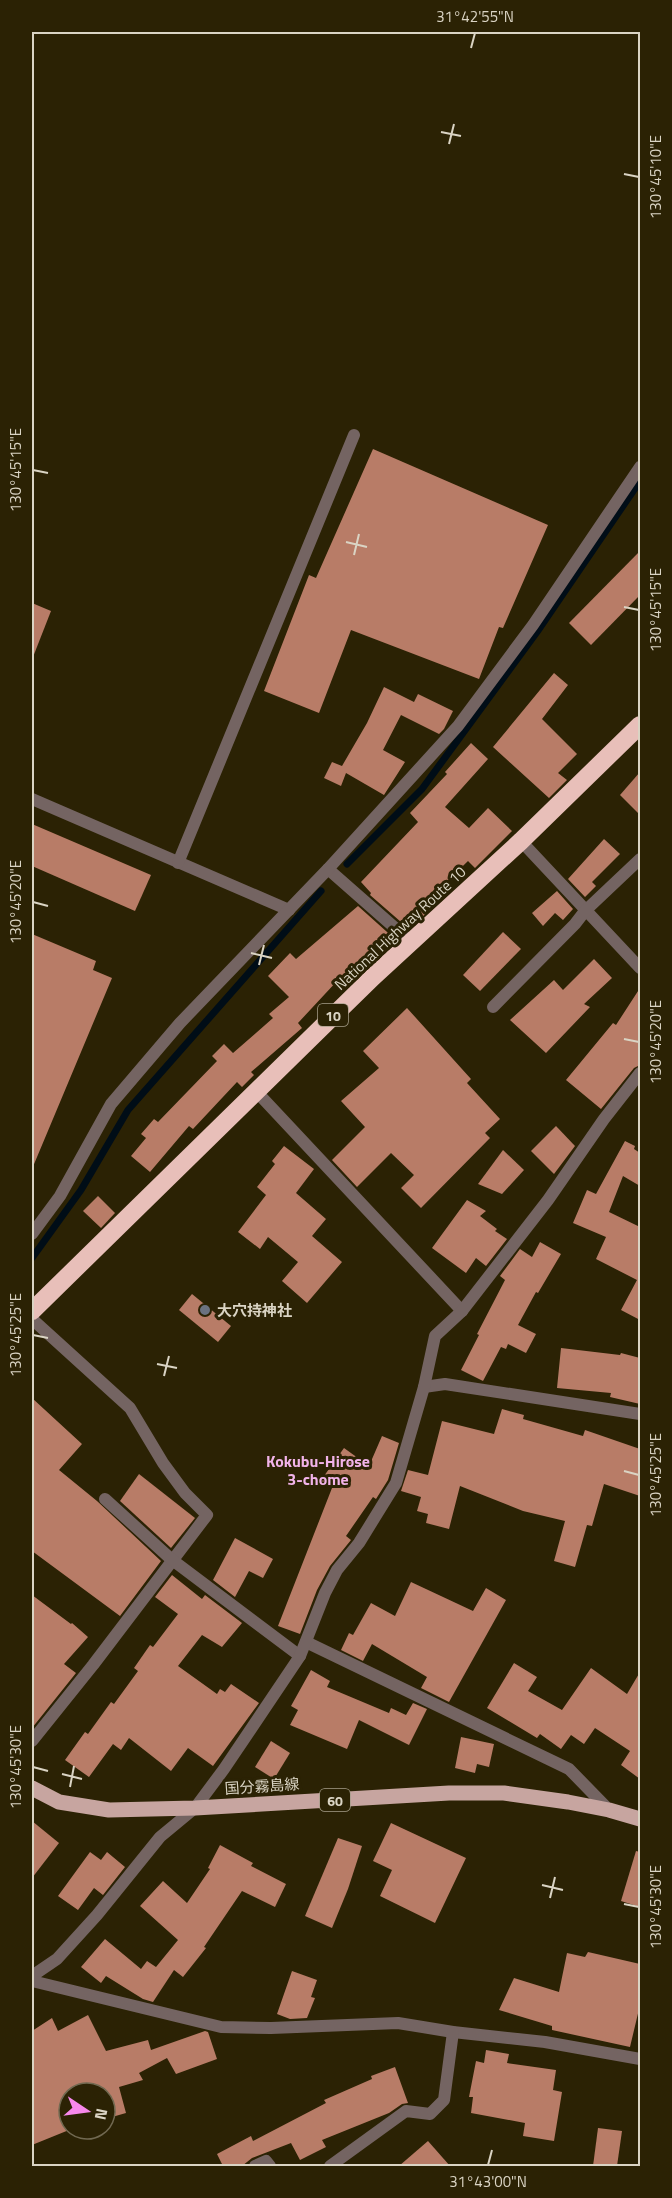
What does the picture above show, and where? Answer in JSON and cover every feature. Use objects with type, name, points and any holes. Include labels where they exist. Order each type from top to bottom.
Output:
[{"type":"highway","name":"National Highway Route 10","points":[[32,1311],[256,1091],[411,942],[521,841],[640,725]]},
{"type":"main road","name":"国分霧島線","points":[[32,1788],[59,1802],[91,1809],[195,1808],[449,1792],[504,1793],[568,1802],[640,1819]]},
{"type":"street","points":[[178,863],[354,435]]},
{"type":"street","points":[[32,1234],[60,1196],[111,1104],[180,1023],[328,869],[458,726],[533,625],[640,467]]},
{"type":"street","points":[[32,799],[289,910]]},
{"type":"street","points":[[521,841],[640,968]]},
{"type":"street","points":[[493,1007],[585,911],[640,859]]},
{"type":"street","points":[[328,869],[411,942]]},
{"type":"street","points":[[32,1978],[57,1959],[97,1915],[160,1838],[195,1808],[300,1656],[325,1593],[337,1570],[359,1543],[396,1483],[424,1387],[435,1336],[462,1311],[548,1200],[604,1119],[640,1073]]},
{"type":"street","points":[[256,1091],[462,1311]]},
{"type":"street","points":[[32,1319],[130,1408],[163,1463],[185,1493],[207,1515],[32,1741]]},
{"type":"street","points":[[424,1387],[445,1384],[640,1414]]},
{"type":"street","points":[[105,1499],[171,1559],[300,1656]]},
{"type":"street","points":[[306,1642],[568,1769],[609,1810]]},
{"type":"street","points":[[32,1978],[221,2027],[271,2028],[398,2023],[453,2032],[545,2042],[640,2059]]},
{"type":"street","points":[[330,2166],[406,2111],[430,2114],[444,2100],[453,2032]]},
{"type":"street","points":[[255,2166],[266,2160],[270,2166]]},
{"type":"building","points":[[373,449],[548,525],[503,628],[499,627],[479,679],[351,630],[319,713],[264,691],[309,575],[316,578]]},
{"type":"building","points":[[640,551],[640,595],[591,645],[569,623]]},
{"type":"building","points":[[32,603],[51,611],[33,657],[32,656]]},
{"type":"building","points":[[554,673],[568,685],[542,719],[577,754],[558,773],[567,780],[549,798],[493,747]]},
{"type":"building","points":[[384,687],[414,702],[418,694],[453,711],[444,729],[439,734],[401,715],[383,750],[405,762],[384,795],[346,773],[341,786],[324,778],[332,762],[342,766],[367,723]]},
{"type":"building","points":[[471,743],[488,759],[445,807],[469,828],[488,808],[512,831],[475,868],[468,861],[427,901],[433,907],[409,929],[370,895],[371,893],[361,882],[418,822],[410,813],[447,774],[445,772]]},
{"type":"building","points":[[640,772],[640,815],[620,795]]},
{"type":"building","points":[[32,824],[151,875],[135,911],[32,866]]},
{"type":"building","points":[[604,839],[620,854],[592,882],[596,886],[585,897],[568,879]]},
{"type":"building","points":[[557,891],[573,909],[563,920],[555,913],[543,926],[532,913]]},
{"type":"building","points":[[358,906],[396,940],[345,988],[338,980],[298,1023],[302,1028],[251,1072],[254,1075],[242,1087],[237,1082],[193,1129],[189,1126],[150,1172],[131,1156],[146,1138],[141,1134],[154,1119],[158,1122],[217,1061],[212,1056],[224,1044],[233,1053],[273,1018],[269,1014],[289,997],[268,976],[290,953],[296,959]]},
{"type":"building","points":[[503,932],[521,949],[480,991],[463,975]]},
{"type":"building","points":[[32,934],[96,961],[93,970],[112,978],[32,1169]]},
{"type":"building","points":[[594,959],[612,978],[584,1004],[590,1007],[546,1053],[510,1020],[554,980],[563,990]]},
{"type":"building","points":[[640,988],[640,1065],[634,1068],[601,1109],[566,1080],[613,1023],[616,1025]]},
{"type":"building","points":[[407,1008],[471,1079],[467,1083],[500,1119],[485,1133],[490,1138],[421,1208],[401,1188],[414,1175],[391,1153],[357,1187],[332,1160],[365,1127],[341,1101],[379,1068],[363,1051]]},
{"type":"building","points":[[556,1126],[575,1146],[554,1174],[531,1151]]},
{"type":"building","points":[[625,1141],[635,1146],[634,1149],[640,1153],[640,1186],[623,1176],[609,1212],[640,1227],[640,1320],[621,1310],[637,1280],[596,1259],[606,1237],[573,1223],[587,1190],[596,1194]]},
{"type":"building","points":[[284,1146],[314,1169],[296,1193],[326,1219],[312,1236],[342,1262],[307,1303],[282,1281],[298,1262],[268,1237],[260,1249],[238,1232],[266,1195],[257,1187],[275,1164],[272,1161]]},
{"type":"building","points":[[503,1150],[524,1170],[502,1194],[478,1184]]},
{"type":"building","points":[[98,1196],[115,1213],[101,1228],[83,1211]]},
{"type":"building","points":[[467,1200],[486,1211],[480,1216],[507,1239],[486,1266],[476,1258],[466,1273],[432,1248]]},
{"type":"building","points":[[540,1242],[561,1254],[518,1325],[536,1334],[526,1353],[508,1344],[506,1349],[501,1347],[483,1381],[461,1370],[505,1280],[500,1276],[520,1249],[532,1257]]},
{"type":"building","points":[[192,1294],[231,1326],[218,1342],[179,1310]]},
{"type":"building","points":[[561,1348],[620,1355],[621,1353],[640,1358],[640,1404],[610,1397],[611,1393],[557,1388]]},
{"type":"building","points":[[32,1398],[82,1444],[59,1470],[97,1501],[161,1561],[120,1616],[32,1551]]},
{"type":"building","points":[[502,1409],[524,1415],[523,1419],[583,1436],[585,1430],[640,1449],[640,1496],[604,1484],[592,1526],[587,1525],[575,1567],[554,1561],[565,1521],[523,1511],[460,1486],[449,1529],[426,1523],[428,1514],[417,1511],[421,1497],[401,1491],[408,1470],[428,1475],[442,1421],[494,1434]]},
{"type":"building","points":[[382,1436],[399,1443],[388,1480],[376,1499],[373,1497],[346,1536],[351,1540],[330,1566],[317,1590],[300,1634],[278,1626],[332,1488],[319,1483],[344,1448],[369,1466]]},
{"type":"building","points":[[139,1474],[195,1518],[171,1548],[120,1501]]},
{"type":"building","points":[[235,1538],[273,1559],[263,1578],[249,1571],[235,1597],[213,1580]]},
{"type":"building","points":[[172,1575],[202,1599],[205,1595],[242,1623],[222,1647],[202,1635],[178,1666],[217,1694],[220,1689],[225,1692],[231,1684],[259,1703],[213,1766],[188,1748],[171,1771],[129,1738],[121,1750],[113,1744],[89,1777],[65,1760],[85,1732],[88,1734],[111,1702],[114,1704],[138,1671],[134,1668],[150,1645],[153,1647],[178,1614],[155,1597]]},
{"type":"building","points":[[411,1582],[473,1611],[486,1588],[506,1600],[449,1702],[421,1688],[427,1677],[372,1644],[363,1661],[341,1650],[349,1633],[353,1635],[371,1603],[395,1616]]},
{"type":"building","points":[[32,1595],[88,1637],[64,1664],[76,1673],[32,1728]]},
{"type":"building","points":[[514,1663],[537,1677],[528,1691],[562,1710],[591,1668],[627,1694],[640,1672],[640,1779],[621,1765],[630,1751],[595,1728],[584,1744],[571,1735],[561,1749],[540,1734],[537,1738],[487,1708]]},
{"type":"building","points":[[311,1670],[330,1681],[327,1687],[389,1713],[391,1708],[406,1715],[413,1703],[427,1709],[409,1745],[359,1720],[347,1749],[290,1725],[298,1710],[291,1706]]},
{"type":"building","points":[[461,1737],[494,1744],[489,1767],[477,1764],[475,1773],[455,1768]]},
{"type":"building","points":[[271,1741],[290,1753],[274,1779],[255,1767]]},
{"type":"building","points":[[32,1821],[59,1843],[32,1878]]},
{"type":"building","points":[[391,1823],[466,1858],[435,1923],[380,1896],[392,1870],[373,1861]]},
{"type":"building","points":[[338,1838],[362,1846],[332,1928],[305,1916]]},
{"type":"building","points":[[220,1845],[253,1863],[251,1866],[286,1884],[275,1907],[242,1891],[204,1947],[206,1948],[183,1977],[174,1970],[153,2002],[143,1999],[106,1976],[101,1983],[81,1967],[105,1939],[141,1969],[147,1961],[156,1967],[178,1940],[140,1906],[163,1881],[187,1903],[210,1869],[208,1868]]},
{"type":"building","points":[[636,1851],[640,1852],[640,1907],[621,1901]]},
{"type":"building","points":[[90,1852],[101,1860],[107,1852],[125,1867],[103,1895],[94,1888],[78,1910],[58,1896]]},
{"type":"building","points":[[588,1952],[640,1964],[640,2005],[630,2047],[552,2030],[552,2026],[499,2010],[514,1978],[559,1992],[567,1953],[585,1957]]},
{"type":"building","points":[[292,1971],[317,1980],[311,1997],[315,1998],[307,2018],[290,2019],[277,2014]]},
{"type":"building","points":[[88,2015],[106,2051],[148,2040],[151,2050],[205,2031],[208,2032],[217,2059],[176,2074],[167,2058],[139,2073],[143,2080],[119,2087],[126,2113],[117,2116],[117,2081],[57,2081],[57,2135],[32,2145],[32,2031],[52,2018],[58,2031]]},
{"type":"building","points":[[486,2050],[509,2054],[507,2063],[556,2070],[553,2090],[562,2092],[554,2141],[523,2136],[525,2123],[471,2113],[473,2097],[469,2097],[476,2061],[484,2063]]},
{"type":"building","points":[[395,2067],[408,2103],[322,2140],[326,2147],[300,2160],[291,2143],[252,2158],[242,2166],[223,2166],[217,2154],[251,2136],[253,2141],[326,2103],[324,2100],[372,2079],[371,2076]]},
{"type":"building","points":[[598,2128],[622,2131],[617,2166],[593,2166]]},
{"type":"building","points":[[428,2141],[450,2166],[399,2166]]},
{"type":"waterway","points":[[347,864],[422,789],[537,632],[640,481]]},
{"type":"waterway","points":[[32,1258],[81,1190],[128,1110],[321,891]]},
{"type":"place","name":"大穴持神社","points":[[205,1310]]},
{"type":"district","name":"Kokubu-Hirose 3-chome","points":[[318,1470]]}]
